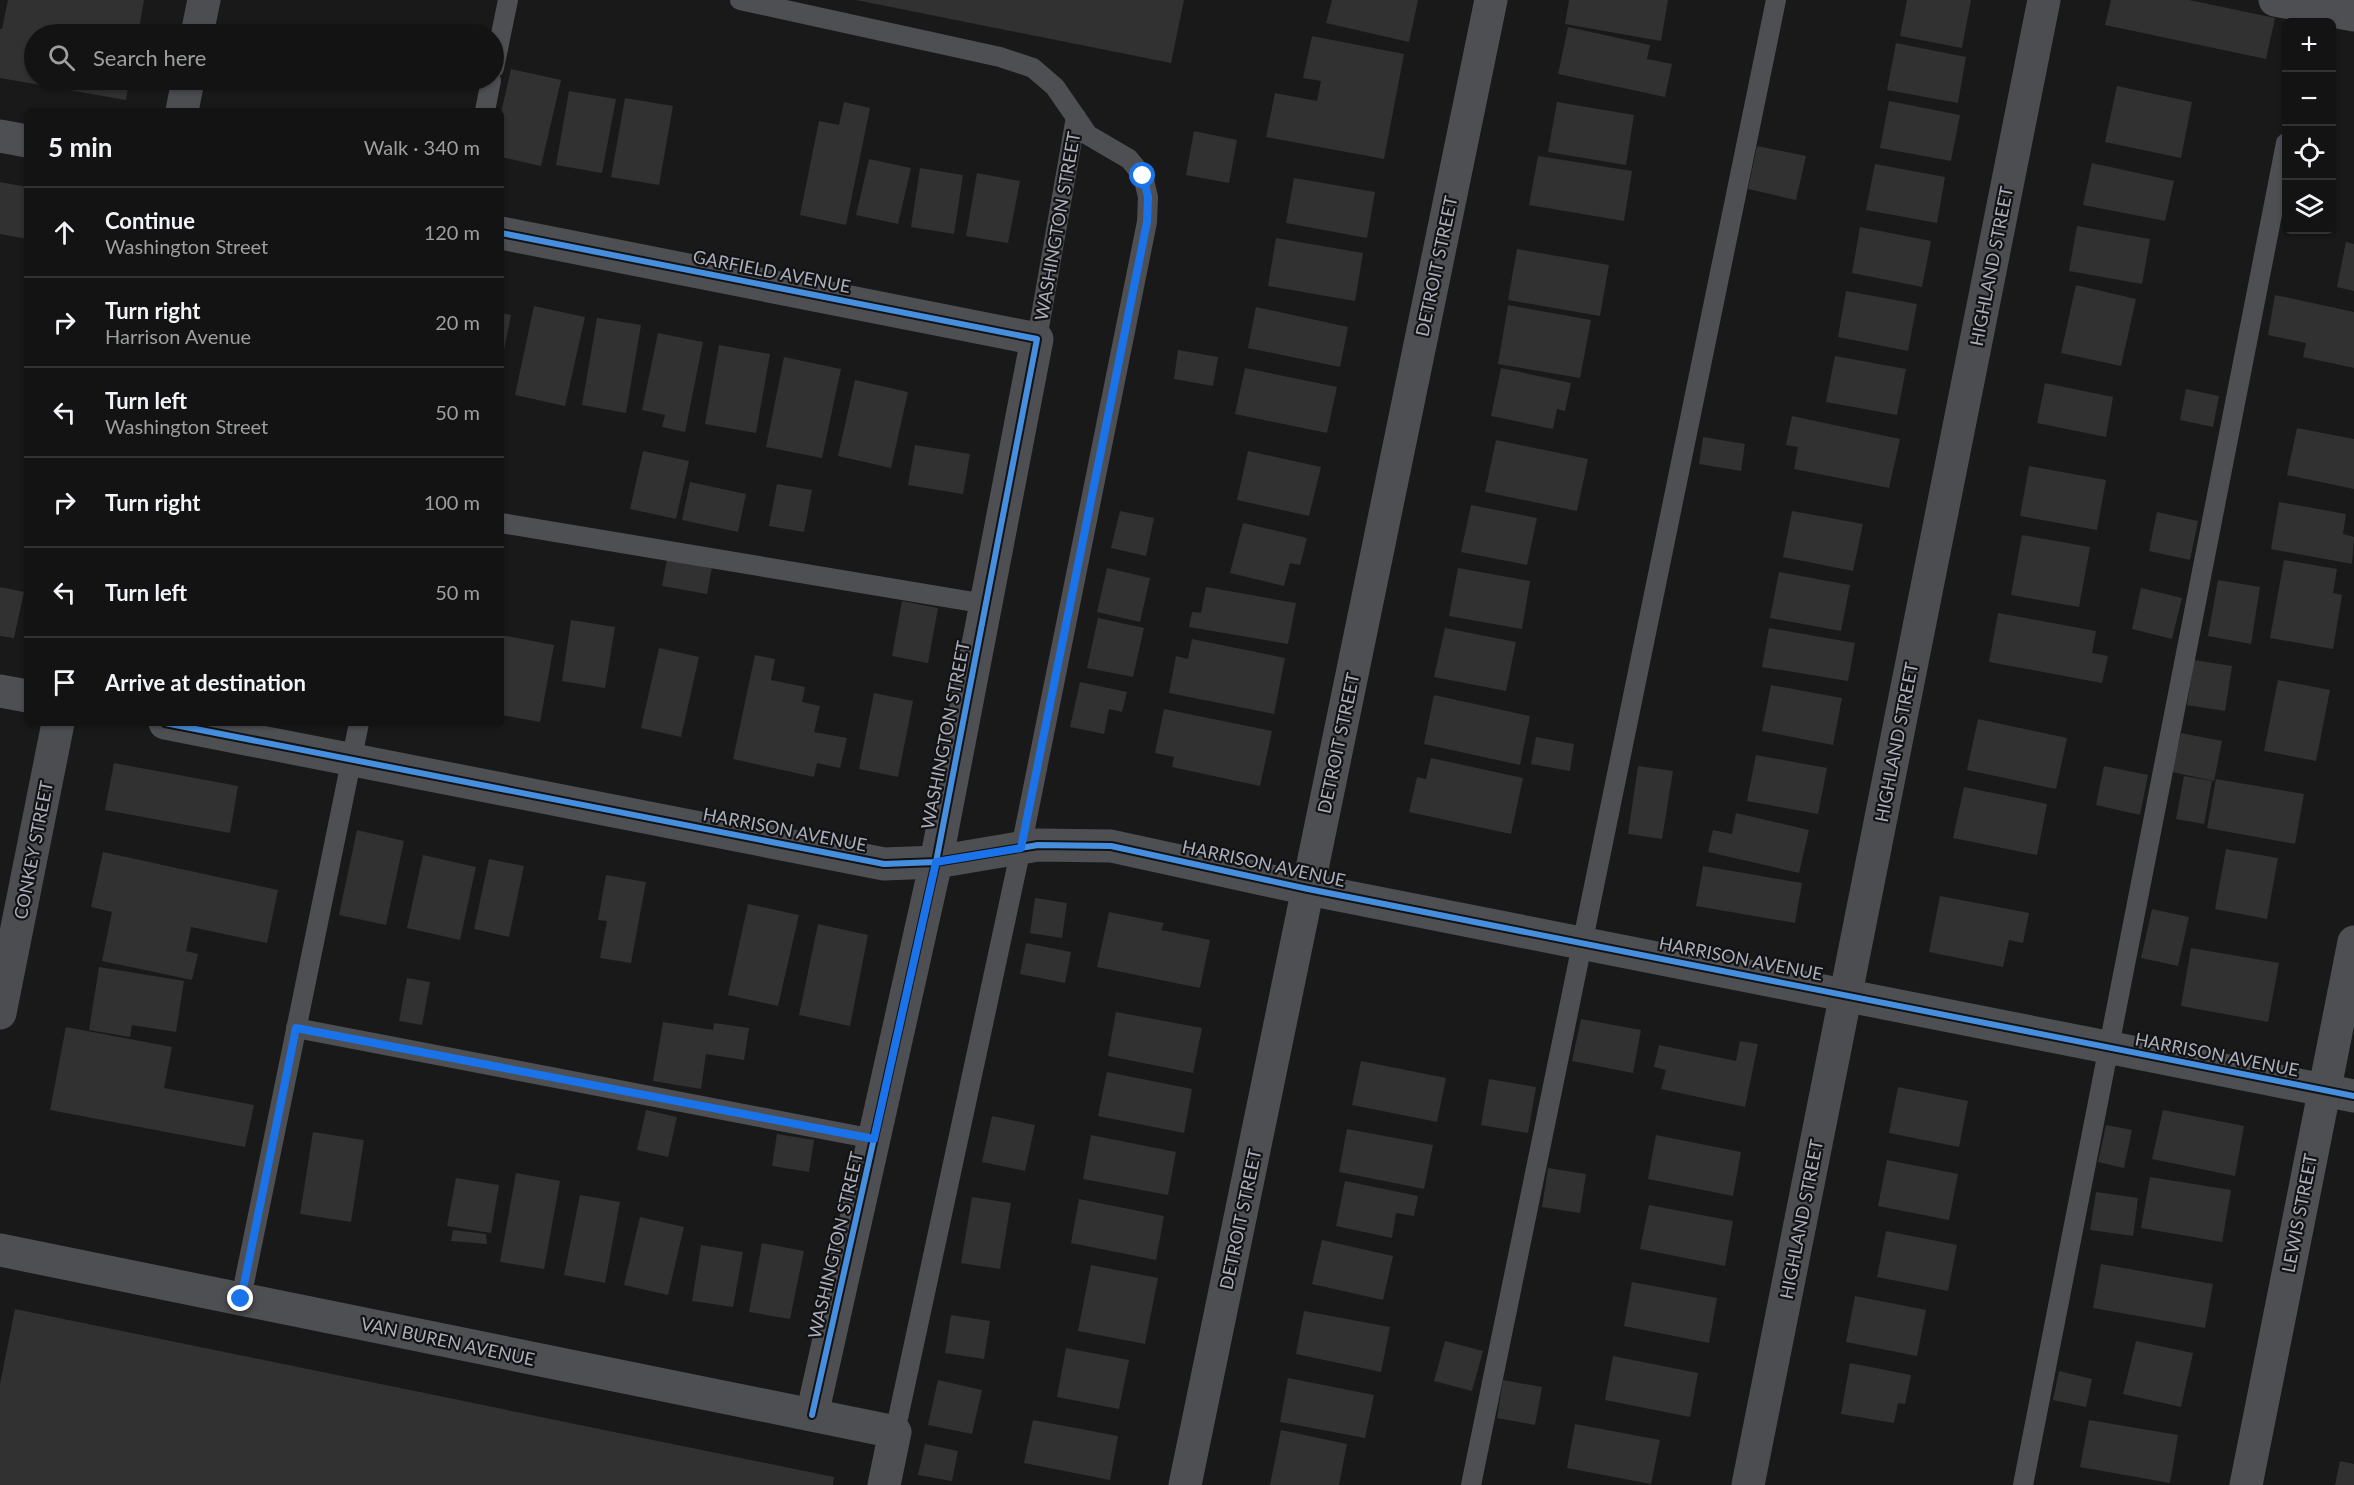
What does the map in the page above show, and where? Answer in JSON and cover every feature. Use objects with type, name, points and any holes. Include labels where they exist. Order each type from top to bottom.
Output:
[{"type":"street","points":[[199,24],[204,0]]},
{"type":"street","name":"DETROIT STREET","points":[[1185,1485],[1491,0]]},
{"type":"street","name":"HIGHLAND STREET","points":[[1748,1485],[2044,0]]},
{"type":"street","points":[[2275,0],[2312,15],[2354,15]]},
{"type":"street","points":[[183,108],[186,90]]},
{"type":"street","points":[[0,136],[24,140]]},
{"type":"street","name":"GARFIELD AVENUE","points":[[504,234],[1037,339]]},
{"type":"street","name":"WASHINGTON STREET","points":[[812,1415],[936,862],[1037,339]]},
{"type":"street","points":[[0,691],[24,695]]},
{"type":"street","name":"CONKEY STREET","points":[[0,1013],[57,726]]},
{"type":"street","name":"HARRISON AVENUE","points":[[180,726],[884,864],[936,862],[1038,845],[1111,846],[1308,889],[2339,1093]]},
{"type":"street","name":"LEWIS STREET","points":[[2246,1485],[2339,1093],[2354,942]]},
{"type":"street","name":"VAN BUREN AVENUE","points":[[0,1250],[895,1432]]},
{"type":"street","name":"WASHINGTON STREET","points":[[884,1485],[895,1432]]},
{"type":"lane","points":[[503,24],[508,0]]},
{"type":"lane","points":[[740,0],[1000,57],[1033,68],[1055,87],[1076,117]]},
{"type":"lane","points":[[1471,1485],[1776,0]]},
{"type":"lane","points":[[486,108],[489,90]]},
{"type":"lane","name":"WASHINGTON STREET","points":[[1037,339],[1076,117]]},
{"type":"lane","name":"WASHINGTON STREET","points":[[895,1432],[1021,848],[1147,222],[1148,197],[1143,176],[1129,159],[1088,135],[1076,117]]},
{"type":"lane","points":[[2023,1485],[2282,163]]},
{"type":"lane","points":[[504,524],[986,604]]},
{"type":"lane","points":[[241,1299],[358,726]]},
{"type":"lane","points":[[296,1028],[874,1139]]},
{"type":"building","points":[[8,0],[144,0],[140,24],[24,24],[24,82],[0,78],[0,29],[2,29]]},
{"type":"building","points":[[856,0],[1184,0],[1171,63]]},
{"type":"building","points":[[1332,0],[1418,0],[1409,42],[1326,23]]},
{"type":"building","points":[[1569,0],[1668,0],[1661,41],[1565,24]]},
{"type":"building","points":[[1907,0],[1971,0],[1962,48],[1900,36]]},
{"type":"building","points":[[2111,0],[2189,0],[2275,18],[2266,59],[2105,25]]},
{"type":"building","points":[[1568,27],[1650,45],[1647,59],[1672,64],[1665,97],[1558,74]]},
{"type":"building","points":[[1312,36],[1404,54],[1384,159],[1266,137],[1275,93],[1317,101],[1321,81],[1303,78]]},
{"type":"building","points":[[1896,43],[1966,57],[1958,103],[1887,90]]},
{"type":"building","points":[[511,69],[561,80],[541,166],[504,158],[504,108],[502,108]]},
{"type":"building","points":[[2117,86],[2192,102],[2181,158],[2105,142]]},
{"type":"building","points":[[69,90],[128,90],[126,100]]},
{"type":"building","points":[[569,91],[616,99],[602,173],[556,165]]},
{"type":"building","points":[[625,98],[673,106],[659,185],[611,177]]},
{"type":"building","points":[[1889,101],[1960,115],[1951,161],[1880,148]]},
{"type":"building","points":[[844,102],[870,108],[846,225],[800,215],[819,121],[839,125]]},
{"type":"building","points":[[1557,102],[1634,115],[1626,165],[1548,152]]},
{"type":"building","points":[[1194,131],[1237,140],[1229,183],[1186,175]]},
{"type":"building","points":[[1757,146],[1806,156],[1796,200],[1748,189]]},
{"type":"building","points":[[1538,156],[1632,171],[1624,221],[1529,205]]},
{"type":"building","points":[[869,159],[911,168],[898,224],[856,215]]},
{"type":"building","points":[[2092,163],[2174,181],[2165,221],[2083,205]]},
{"type":"building","points":[[1875,164],[1945,177],[1937,223],[1866,210]]},
{"type":"building","points":[[920,168],[963,175],[954,234],[911,227]]},
{"type":"building","points":[[977,173],[1020,181],[1008,243],[966,236]]},
{"type":"building","points":[[1294,178],[1375,192],[1367,238],[1286,223]]},
{"type":"building","points":[[0,182],[24,186],[24,238],[0,234]]},
{"type":"building","points":[[2077,226],[2150,239],[2142,284],[2069,271]]},
{"type":"building","points":[[1860,227],[1931,241],[1922,287],[1852,273]]},
{"type":"building","points":[[1276,238],[1363,253],[1355,301],[1268,286]]},
{"type":"building","points":[[2346,242],[2354,244],[2354,291],[2337,287]]},
{"type":"building","points":[[1517,249],[1609,265],[1600,316],[1508,300]]},
{"type":"building","points":[[2076,285],[2136,299],[2121,366],[2061,353]]},
{"type":"building","points":[[1846,291],[1917,304],[1908,351],[1838,337]]},
{"type":"building","points":[[2275,295],[2354,312],[2354,368],[2303,357],[2306,343],[2268,335]]},
{"type":"building","points":[[1508,305],[1591,320],[1580,378],[1498,364]]},
{"type":"building","points":[[534,306],[585,317],[565,406],[515,395]]},
{"type":"building","points":[[1256,307],[1348,327],[1340,367],[1248,348]]},
{"type":"building","points":[[504,314],[511,315],[504,350]]},
{"type":"building","points":[[597,318],[641,325],[626,413],[582,405]]},
{"type":"building","points":[[658,333],[703,342],[685,432],[662,427],[665,415],[642,410]]},
{"type":"building","points":[[719,345],[770,354],[756,433],[705,424]]},
{"type":"building","points":[[1178,350],[1218,357],[1213,386],[1174,379]]},
{"type":"building","points":[[1835,356],[1906,369],[1897,415],[1826,402]]},
{"type":"building","points":[[784,357],[841,369],[822,458],[766,447]]},
{"type":"building","points":[[1245,368],[1337,387],[1327,433],[1235,414]]},
{"type":"building","points":[[1501,368],[1571,383],[1565,411],[1557,409],[1553,429],[1491,416]]},
{"type":"building","points":[[855,380],[908,392],[891,468],[838,456]]},
{"type":"building","points":[[2045,383],[2113,397],[2106,437],[2037,423]]},
{"type":"building","points":[[2186,389],[2219,396],[2213,427],[2180,420]]},
{"type":"building","points":[[1792,416],[1900,439],[1889,488],[1794,469],[1798,447],[1786,445]]},
{"type":"building","points":[[2297,428],[2354,439],[2354,489],[2287,475]]},
{"type":"building","points":[[1703,437],[1745,444],[1741,471],[1699,464]]},
{"type":"building","points":[[1496,440],[1588,459],[1577,511],[1485,492]]},
{"type":"building","points":[[915,445],[970,454],[963,494],[908,485]]},
{"type":"building","points":[[643,451],[689,461],[676,519],[630,509]]},
{"type":"building","points":[[1248,451],[1321,467],[1309,516],[1237,500]]},
{"type":"building","points":[[2029,466],[2106,480],[2097,530],[2020,516]]},
{"type":"building","points":[[690,482],[746,494],[738,532],[682,520]]},
{"type":"building","points":[[777,484],[812,490],[804,532],[769,526]]},
{"type":"building","points":[[2279,502],[2346,514],[2343,534],[2354,537],[2352,564],[2271,549]]},
{"type":"building","points":[[1471,505],[1537,518],[1527,565],[1461,552]]},
{"type":"building","points":[[1120,511],[1154,518],[1146,556],[1111,548]]},
{"type":"building","points":[[1792,511],[1863,524],[1853,571],[1783,557]]},
{"type":"building","points":[[2157,512],[2198,521],[2190,560],[2149,551]]},
{"type":"building","points":[[1243,523],[1307,538],[1300,565],[1290,563],[1284,586],[1230,573]]},
{"type":"building","points":[[2022,535],[2090,547],[2079,607],[2011,595]]},
{"type":"building","points":[[667,559],[712,567],[707,594],[662,586]]},
{"type":"building","points":[[2284,560],[2337,569],[2333,593],[2342,595],[2333,649],[2270,638]]},
{"type":"building","points":[[1107,568],[1150,578],[1140,622],[1097,612]]},
{"type":"building","points":[[1458,568],[1530,581],[1522,629],[1449,616]]},
{"type":"building","points":[[1779,572],[1850,585],[1841,631],[1770,618]]},
{"type":"building","points":[[2218,580],[2260,587],[2251,644],[2208,636]]},
{"type":"building","points":[[0,587],[24,592],[14,638],[0,636]]},
{"type":"building","points":[[1206,587],[1296,603],[1288,644],[1189,627],[1192,612],[1201,613]]},
{"type":"building","points":[[2141,588],[2182,598],[2172,639],[2132,629]]},
{"type":"building","points":[[902,601],[938,608],[928,663],[892,656]]},
{"type":"building","points":[[1998,613],[2096,631],[2092,653],[2108,656],[2102,683],[1989,662]]},
{"type":"building","points":[[1098,618],[1144,628],[1133,677],[1087,668]]},
{"type":"building","points":[[571,620],[615,627],[605,688],[562,681]]},
{"type":"building","points":[[1445,628],[1516,642],[1506,691],[1434,677]]},
{"type":"building","points":[[1769,628],[1855,643],[1848,681],[1762,667]]},
{"type":"building","points":[[504,636],[554,645],[540,722],[504,716]]},
{"type":"building","points":[[1192,639],[1285,658],[1274,714],[1169,693],[1176,656],[1188,659]]},
{"type":"building","points":[[659,648],[699,657],[681,737],[641,728]]},
{"type":"building","points":[[755,655],[775,659],[771,680],[805,687],[802,702],[820,706],[814,732],[847,738],[840,768],[817,763],[814,777],[733,759]]},
{"type":"building","points":[[2194,660],[2232,666],[2225,711],[2187,705]]},
{"type":"building","points":[[2278,680],[2330,690],[2316,761],[2264,751]]},
{"type":"building","points":[[1080,682],[1127,692],[1122,712],[1109,709],[1104,734],[1070,727]]},
{"type":"building","points":[[1771,685],[1842,698],[1833,745],[1762,731]]},
{"type":"building","points":[[874,693],[913,701],[898,777],[859,769]]},
{"type":"building","points":[[1434,695],[1530,716],[1520,765],[1424,744]]},
{"type":"building","points":[[1164,709],[1272,731],[1260,786],[1172,767],[1174,757],[1155,753]]},
{"type":"building","points":[[1978,719],[2067,738],[2056,789],[1967,770]]},
{"type":"building","points":[[2181,733],[2222,741],[2214,781],[2172,772]]},
{"type":"building","points":[[1536,737],[1574,744],[1570,771],[1531,764]]},
{"type":"building","points":[[1756,755],[1827,768],[1818,814],[1747,801]]},
{"type":"building","points":[[1431,758],[1523,778],[1511,834],[1409,812],[1417,777],[1426,779]]},
{"type":"building","points":[[114,763],[238,786],[230,833],[105,810]]},
{"type":"building","points":[[1638,766],[1673,771],[1662,839],[1628,834]]},
{"type":"building","points":[[2104,766],[2148,775],[2140,815],[2096,805]]},
{"type":"building","points":[[2184,776],[2212,781],[2204,824],[2176,819]]},
{"type":"building","points":[[2216,779],[2304,794],[2295,844],[2207,828]]},
{"type":"building","points":[[1964,787],[2047,804],[2037,855],[1953,838]]},
{"type":"building","points":[[1736,813],[1809,830],[1799,873],[1708,852],[1713,830],[1732,834]]},
{"type":"building","points":[[357,830],[404,841],[386,925],[339,915]]},
{"type":"building","points":[[2226,849],[2278,858],[2267,919],[2215,909]]},
{"type":"building","points":[[103,852],[278,890],[267,943],[191,927],[186,951],[198,954],[192,980],[102,961],[112,912],[91,907]]},
{"type":"building","points":[[423,855],[476,867],[460,940],[407,928]]},
{"type":"building","points":[[489,859],[524,866],[509,937],[474,929]]},
{"type":"building","points":[[1703,866],[1802,883],[1795,923],[1696,906]]},
{"type":"building","points":[[606,875],[646,882],[631,963],[600,958],[607,921],[598,920]]},
{"type":"building","points":[[1940,896],[2029,913],[2023,943],[2009,940],[2003,967],[1929,952]]},
{"type":"building","points":[[1035,898],[1067,903],[1062,938],[1030,933]]},
{"type":"building","points":[[748,904],[799,915],[778,1006],[728,995]]},
{"type":"building","points":[[2152,909],[2189,917],[2178,966],[2141,958]]},
{"type":"building","points":[[1109,912],[1164,923],[1161,930],[1210,940],[1200,988],[1097,967]]},
{"type":"building","points":[[818,924],[868,935],[850,1026],[799,1015]]},
{"type":"building","points":[[1026,943],[1071,952],[1065,983],[1020,974]]},
{"type":"building","points":[[2191,948],[2279,963],[2268,1022],[2181,1006]]},
{"type":"building","points":[[99,967],[184,981],[176,1032],[132,1025],[130,1037],[89,1030]]},
{"type":"building","points":[[407,978],[430,982],[422,1025],[399,1021]]},
{"type":"building","points":[[1116,1012],[1202,1028],[1193,1073],[1108,1056]]},
{"type":"building","points":[[1581,1019],[1641,1030],[1633,1073],[1572,1061]]},
{"type":"building","points":[[663,1022],[713,1030],[714,1023],[749,1028],[744,1060],[706,1054],[701,1089],[653,1081]]},
{"type":"building","points":[[66,1027],[172,1047],[164,1088],[254,1105],[245,1147],[50,1110]]},
{"type":"building","points":[[1740,1041],[1758,1044],[1745,1107],[1661,1089],[1666,1070],[1654,1067],[1659,1045],[1736,1061]]},
{"type":"building","points":[[1361,1061],[1446,1078],[1437,1122],[1352,1105]]},
{"type":"building","points":[[1107,1072],[1192,1089],[1184,1133],[1098,1116]]},
{"type":"building","points":[[1489,1079],[1536,1087],[1528,1133],[1481,1125]]},
{"type":"building","points":[[1898,1087],[1968,1101],[1959,1147],[1889,1133]]},
{"type":"building","points":[[646,1110],[677,1117],[668,1157],[637,1150]]},
{"type":"building","points":[[2163,1110],[2244,1126],[2235,1176],[2152,1159]]},
{"type":"building","points":[[992,1116],[1035,1125],[1025,1171],[982,1162]]},
{"type":"building","points":[[2106,1125],[2132,1130],[2124,1168],[2098,1162]]},
{"type":"building","points":[[1347,1129],[1433,1145],[1424,1189],[1339,1172]]},
{"type":"building","points":[[313,1132],[364,1140],[351,1222],[300,1214]]},
{"type":"building","points":[[777,1134],[814,1140],[809,1172],[772,1166]]},
{"type":"building","points":[[1091,1135],[1176,1152],[1168,1195],[1083,1179]]},
{"type":"building","points":[[1656,1135],[1741,1152],[1733,1196],[1648,1179]]},
{"type":"building","points":[[1887,1160],[1958,1174],[1949,1220],[1878,1206]]},
{"type":"building","points":[[1548,1168],[1586,1174],[1580,1213],[1542,1207]]},
{"type":"building","points":[[516,1173],[560,1181],[544,1269],[500,1262]]},
{"type":"building","points":[[2150,1177],[2231,1190],[2222,1242],[2141,1228]]},
{"type":"building","points":[[456,1178],[499,1185],[491,1233],[447,1226]]},
{"type":"building","points":[[1345,1181],[1418,1196],[1414,1216],[1396,1213],[1392,1238],[1336,1226]]},
{"type":"building","points":[[2096,1192],[2138,1198],[2133,1236],[2090,1230]]},
{"type":"building","points":[[580,1195],[620,1202],[605,1283],[564,1275]]},
{"type":"building","points":[[972,1197],[1011,1203],[1000,1269],[961,1263]]},
{"type":"building","points":[[1079,1199],[1164,1216],[1156,1260],[1071,1243]]},
{"type":"building","points":[[1649,1205],[1733,1221],[1725,1266],[1640,1249]]},
{"type":"building","points":[[640,1217],[684,1227],[668,1295],[624,1285]]},
{"type":"building","points":[[453,1230],[486,1234],[487,1244],[451,1241]]},
{"type":"building","points":[[1886,1231],[1957,1245],[1948,1291],[1877,1277]]},
{"type":"building","points":[[1322,1240],[1393,1256],[1383,1300],[1312,1284]]},
{"type":"building","points":[[762,1243],[804,1251],[790,1319],[749,1312]]},
{"type":"building","points":[[701,1245],[743,1252],[733,1307],[692,1301]]},
{"type":"building","points":[[2101,1264],[2213,1284],[2205,1328],[2093,1308]]},
{"type":"building","points":[[1091,1265],[1158,1278],[1145,1344],[1078,1331]]},
{"type":"building","points":[[1632,1282],[1717,1298],[1709,1343],[1624,1326]]},
{"type":"building","points":[[1855,1296],[1926,1310],[1917,1356],[1846,1342]]},
{"type":"building","points":[[15,1309],[834,1477],[833,1485],[0,1485],[0,1384]]},
{"type":"building","points":[[1304,1311],[1390,1327],[1381,1372],[1296,1354]]},
{"type":"building","points":[[951,1315],[990,1321],[984,1359],[945,1353]]},
{"type":"building","points":[[1445,1341],[1483,1351],[1472,1391],[1434,1381]]},
{"type":"building","points":[[2136,1341],[2193,1353],[2181,1407],[2123,1394]]},
{"type":"building","points":[[1066,1348],[1129,1360],[1119,1409],[1057,1397]]},
{"type":"building","points":[[1613,1356],[1698,1373],[1690,1417],[1605,1400]]},
{"type":"building","points":[[1850,1363],[1911,1375],[1905,1404],[1898,1403],[1894,1423],[1841,1414]]},
{"type":"building","points":[[2059,1371],[2092,1379],[2086,1407],[2053,1400]]},
{"type":"building","points":[[1288,1378],[1374,1395],[1365,1438],[1280,1422]]},
{"type":"building","points":[[938,1380],[982,1390],[972,1434],[928,1425]]},
{"type":"building","points":[[1503,1380],[1542,1387],[1535,1425],[1497,1418]]},
{"type":"building","points":[[1033,1420],[1118,1436],[1110,1480],[1024,1463]]},
{"type":"building","points":[[2089,1420],[2178,1435],[2170,1483],[2080,1467]]},
{"type":"building","points":[[1575,1424],[1660,1440],[1651,1484],[1567,1468]]},
{"type":"building","points":[[1281,1430],[1347,1444],[1339,1485],[1270,1485]]},
{"type":"building","points":[[925,1444],[958,1451],[952,1481],[918,1475]]},
{"type":"building","points":[[2340,1461],[2354,1464],[2354,1485],[2335,1485]]},
{"type":"cycle path","points":[[504,234],[1037,339],[936,862],[812,1415]]},
{"type":"cycle path","points":[[180,726],[884,864],[936,862],[1038,845],[1111,846],[1308,889],[2354,1096]]},
{"type":"route","points":[[241,1299],[296,1028],[874,1139],[936,862],[1021,848],[1147,222],[1148,197],[1143,176]]}]
